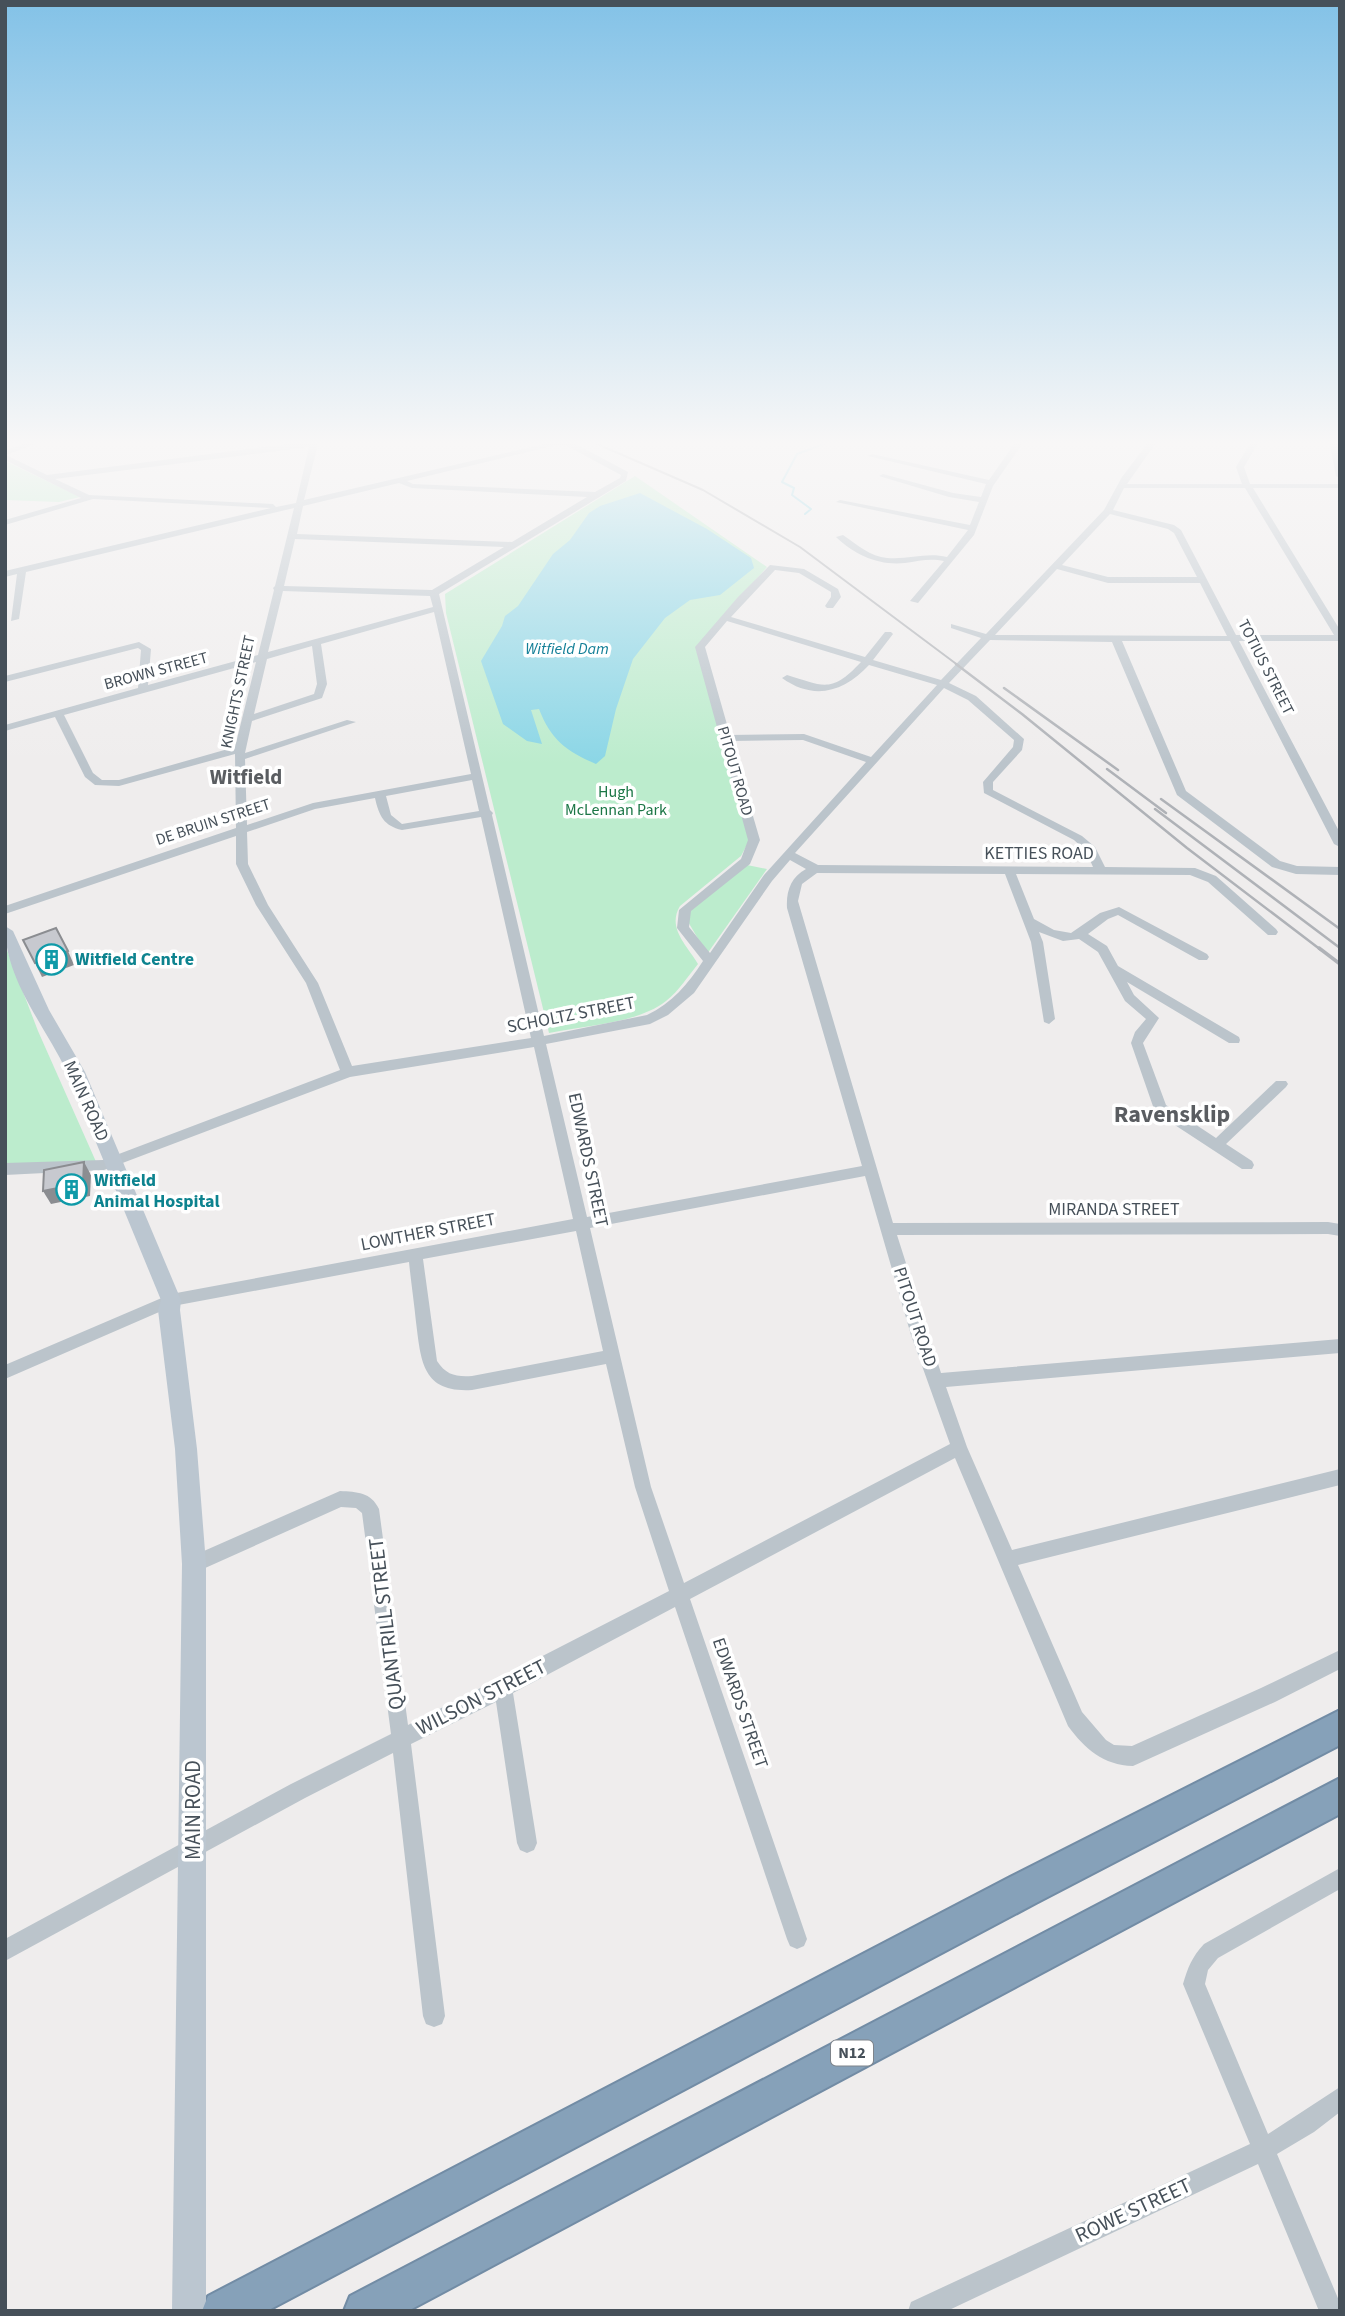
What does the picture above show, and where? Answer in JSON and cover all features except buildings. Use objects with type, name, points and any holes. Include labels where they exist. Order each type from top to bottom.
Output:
[{"type":"highway","points":[[232,2306],[1023,1890],[1340,1727]]},
{"type":"highway","name":"N12","points":[[365,2311],[1340,1795]]},
{"type":"street","points":[[5,575],[116,548]]},
{"type":"street","name":"KNIGHTS STREET","points":[[289,548],[277,588],[240,753],[242,864],[245,874],[312,983],[348,1072]]},
{"type":"street","points":[[277,588],[434,593],[509,548]]},
{"type":"street","points":[[856,548],[864,554],[890,561],[926,554],[950,560]]},
{"type":"street","points":[[915,601],[959,548]]},
{"type":"street","name":"SCHOLTZ STREET","points":[[5,1169],[108,1164],[348,1072],[540,1041],[633,1024],[659,1016],[684,996],[788,855],[943,684],[1073,548]]},
{"type":"street","name":"TOTIUS STREET","points":[[1185,548],[1340,844]]},
{"type":"street","points":[[1285,548],[1340,638]]},
{"type":"street","points":[[1056,566],[1108,580],[1203,580]]},
{"type":"street","name":"PITOUT ROAD","points":[[709,960],[683,928],[685,911],[746,862],[754,840],[699,648],[769,570],[785,567],[810,575],[836,594],[830,606]]},
{"type":"street","points":[[14,619],[22,570]]},
{"type":"street","name":"EDWARDS STREET","points":[[434,593],[488,813],[501,883],[643,1487],[797,1939]]},
{"type":"street","name":"BROWN STREET","points":[[5,728],[436,609]]},
{"type":"street","points":[[725,618],[943,684],[972,698],[1019,739],[1018,748],[988,782],[988,791],[1078,838],[1091,849],[1101,871]]},
{"type":"street","points":[[954,626],[987,637],[1340,638]]},
{"type":"street","points":[[787,678],[826,689],[869,662],[888,634]]},
{"type":"street","points":[[1116,639],[1181,793],[1268,859],[1285,867],[1340,871]]},
{"type":"street","points":[[247,719],[318,696],[321,684],[317,643]]},
{"type":"street","points":[[5,679],[139,645],[146,649],[143,691]]},
{"type":"street","points":[[58,714],[89,775],[99,783],[120,783],[351,722]]},
{"type":"street","points":[[725,738],[799,736],[874,761]]},
{"type":"street","name":"DE BRUIN STREET","points":[[5,910],[317,805],[478,776]]},
{"type":"street","points":[[380,794],[386,819],[391,824],[402,827],[488,813]]},
{"type":"street","name":"KETTIES ROAD","points":[[788,855],[816,869],[1010,872],[1185,870],[1201,873],[1212,879],[1272,932]]},
{"type":"street","name":"PITOUT ROAD","points":[[816,869],[806,873],[797,882],[792,896],[793,908],[887,1228],[935,1381],[959,1447],[1074,1719],[1092,1742],[1105,1751],[1124,1757],[1133,1756],[1203,1726],[1340,1659]]},
{"type":"street","points":[[1010,872],[1030,922],[1042,964],[1049,1019]]},
{"type":"street","points":[[1030,922],[1057,938],[1070,939],[1105,916],[1119,911],[1203,957]]},
{"type":"street","name":"MAIN ROAD","points":[[5,931],[41,1012],[43,1026],[108,1164],[135,1208],[168,1304],[186,1449],[194,1564],[189,2311]]},
{"type":"street","points":[[1080,934],[1100,946],[1134,1004],[1153,1018],[1151,1024],[1139,1035],[1137,1043],[1143,1054],[1157,1103],[1170,1117],[1247,1165]]},
{"type":"street","points":[[1113,968],[1234,1040]]},
{"type":"street","points":[[1216,1146],[1281,1084]]},
{"type":"street","name":"LOWTHER STREET","points":[[5,1372],[168,1304],[579,1222],[870,1170]]},
{"type":"street","name":"MIRANDA STREET","points":[[887,1228],[1340,1230]]},
{"type":"street","points":[[415,1254],[429,1362],[435,1373],[445,1381],[472,1383],[612,1356]]},
{"type":"street","points":[[935,1381],[1340,1346]]},
{"type":"street","name":"WILSON STREET","points":[[5,1951],[298,1791],[503,1688],[959,1447]]},
{"type":"street","points":[[1008,1559],[1340,1477]]},
{"type":"street","name":"QUANTRILL STREET","points":[[194,1564],[340,1499],[353,1498],[365,1503],[373,1516],[434,2016]]},
{"type":"street","points":[[503,1688],[527,1843]]},
{"type":"street","points":[[1331,2311],[1196,1991],[1196,1970],[1204,1956],[1219,1945],[1340,1878]]},
{"type":"street","name":"ROWE STREET","points":[[920,2311],[1264,2149],[1306,2124],[1340,2098]]},
{"type":"green space","name":"Hugh McLennan Park","points":[[519,548],[740,548],[767,567],[697,647],[751,837],[741,856],[680,906],[677,929],[698,964],[671,997],[655,1008],[626,1019],[549,1033],[446,613],[445,594]]},
{"type":"green space","points":[[747,865],[767,869],[707,954],[687,920],[690,910]]},
{"type":"green space","points":[[5,945],[38,1031],[97,1164],[5,1164]]},
{"type":"water","name":"Witfield Dam","points":[[560,548],[736,548],[751,558],[754,568],[720,595],[690,600],[665,618],[633,659],[616,709],[605,756],[596,764],[576,754],[554,737],[539,709],[531,710],[542,744],[527,741],[503,724],[481,661],[505,616],[518,606],[553,554]]},
{"type":"railway","points":[[801,548],[959,666]]},
{"type":"railway","points":[[956,664],[1187,848],[1321,950]]},
{"type":"railway","points":[[1004,688],[1118,770]]},
{"type":"railway","points":[[1107,769],[1166,813]]},
{"type":"railway","points":[[1161,799],[1340,929]]},
{"type":"railway","points":[[1155,809],[1340,948]]},
{"type":"railway","points":[[1319,948],[1340,964]]},
{"type":"place","name":"Witfield Centre","points":[[52,959]]},
{"type":"place","name":"Witfield Animal Hospital","points":[[71,1190]]},
{"type":"district","name":"Witfield","points":[[246,777]]},
{"type":"district","name":"Ravensklip","points":[[1172,1114]]}]
